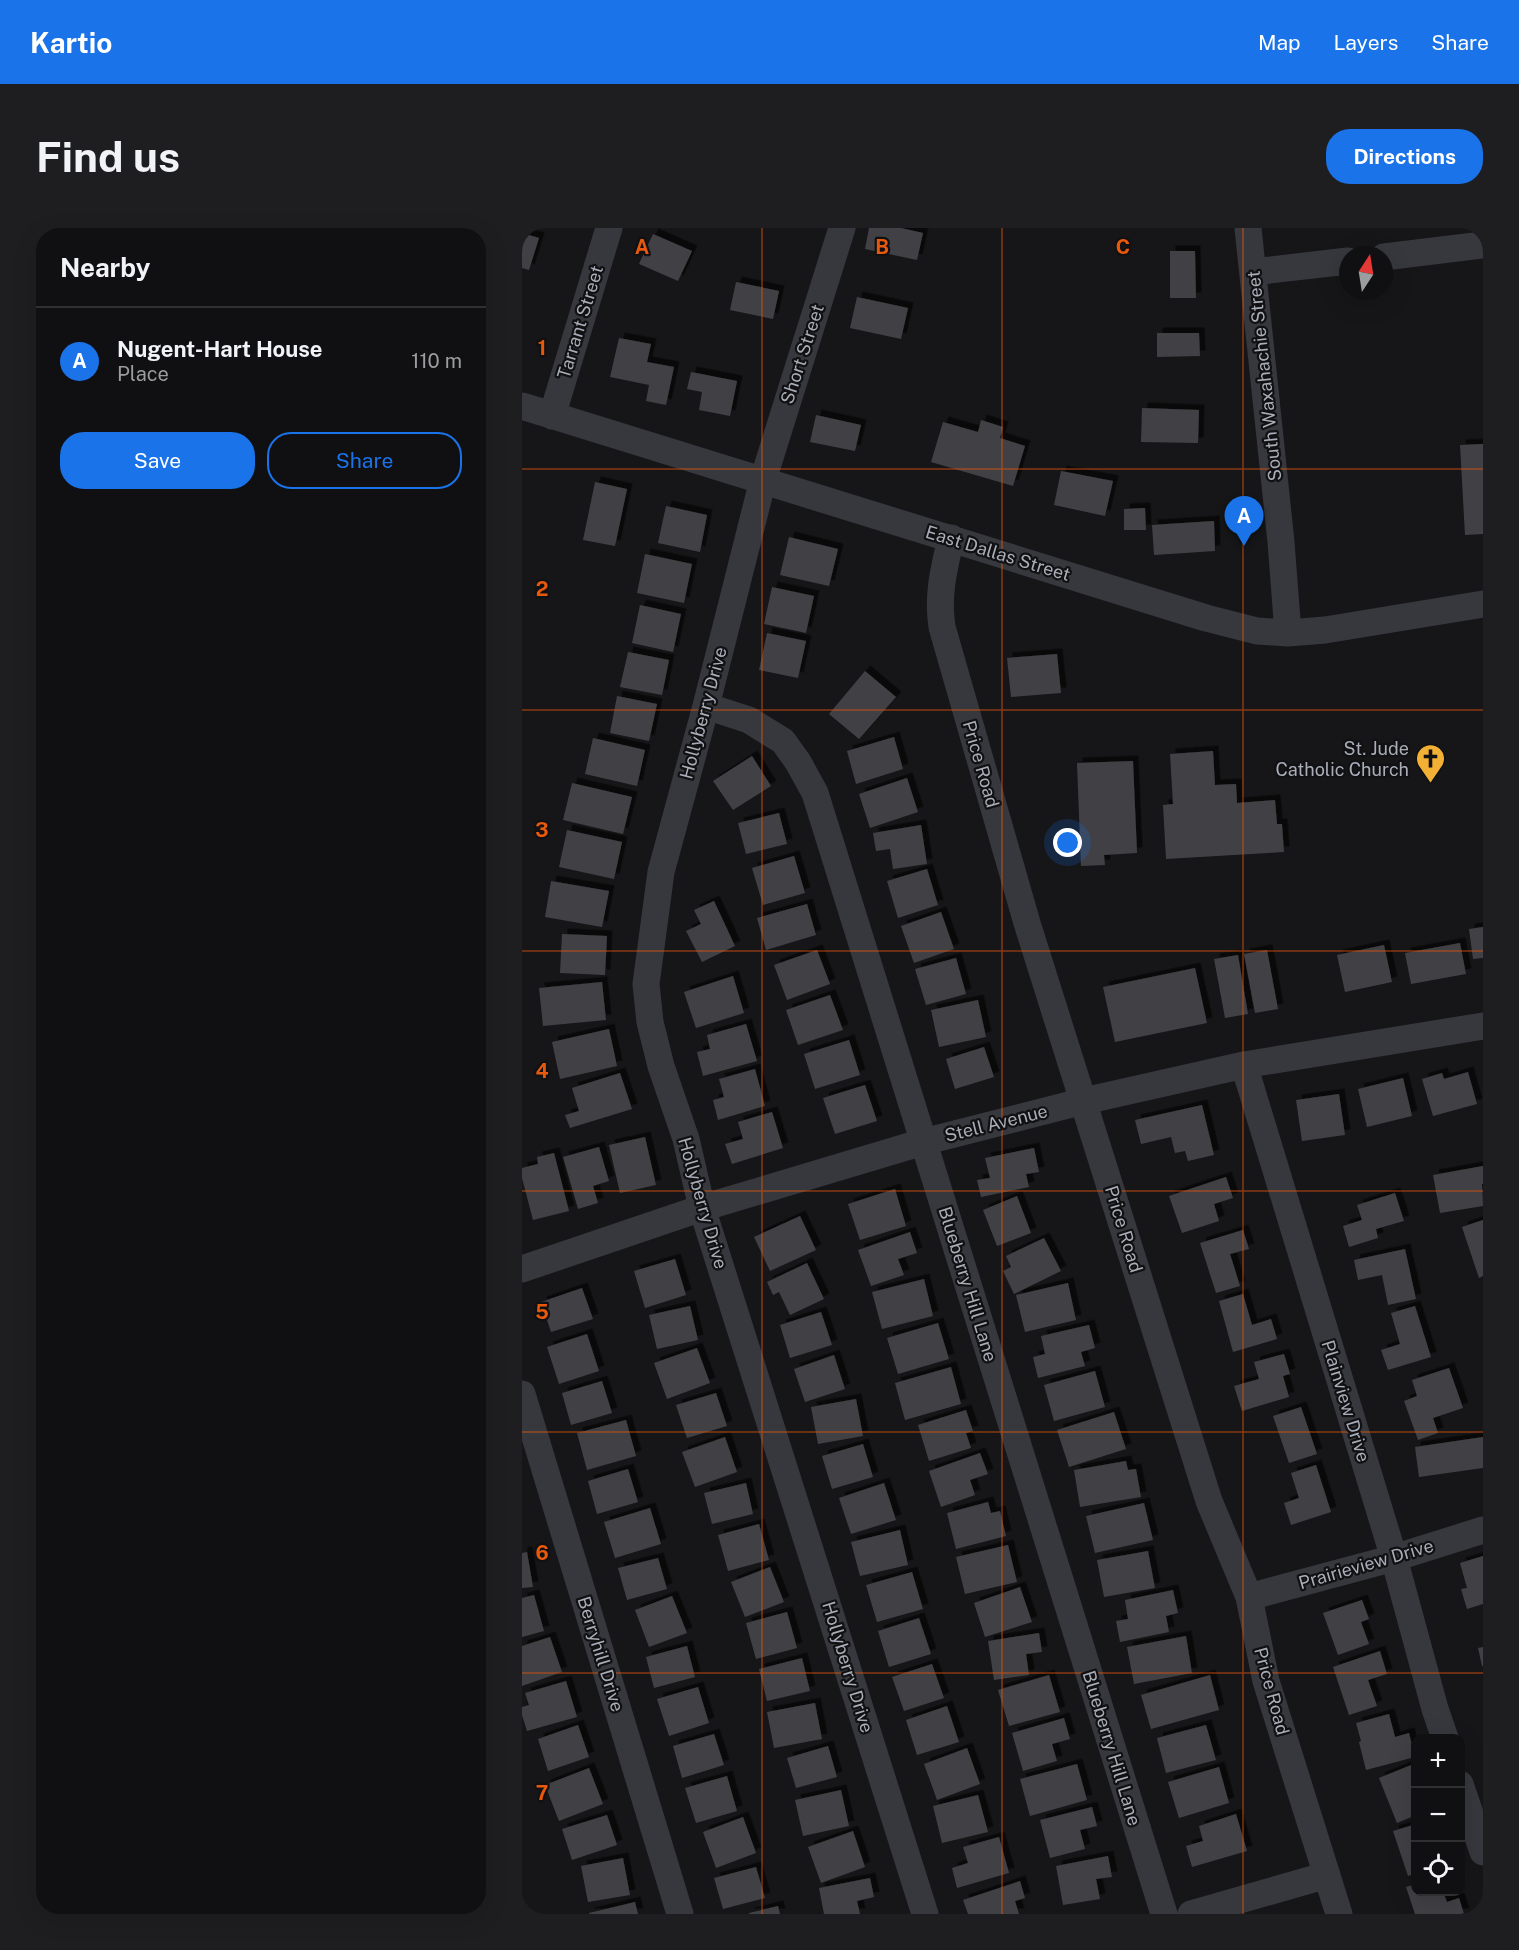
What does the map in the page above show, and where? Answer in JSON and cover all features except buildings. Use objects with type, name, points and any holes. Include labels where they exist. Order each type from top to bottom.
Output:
[{"type":"street","name":"Tarrant Street","points":[[552,416],[609,228]]},
{"type":"street","name":"Short Street","points":[[763,480],[842,228]]},
{"type":"street","name":"South Waxahachie Street","points":[[1248,228],[1281,542],[1288,633]]},
{"type":"street","points":[[1393,256],[1483,245]]},
{"type":"street","points":[[1253,272],[1339,262]]},
{"type":"street","name":"East Dallas Street","points":[[522,406],[1224,623],[1257,631],[1288,633],[1325,630],[1483,604]]},
{"type":"street","name":"Hollyberry Drive","points":[[763,480],[661,872],[646,984],[650,1022],[658,1055],[686,1139],[702,1208],[925,1914]]},
{"type":"street","name":"Price Road","points":[[951,538],[941,586],[939,606],[942,627],[1027,923],[1209,1501],[1249,1597],[1266,1681],[1339,1914]]},
{"type":"street","name":"Blueberry Hill Lane","points":[[706,706],[749,720],[783,741],[815,793],[1164,1914]]},
{"type":"street","name":"Stell Avenue","points":[[522,1269],[702,1208],[923,1142],[1084,1101],[1244,1065],[1483,1026]]},
{"type":"street","name":"Plainview Drive","points":[[1244,1065],[1394,1558],[1444,1734]]},
{"type":"street","name":"Berryhill Drive","points":[[522,1394],[680,1914]]},
{"type":"street","name":"Prairieview Drive","points":[[1249,1597],[1394,1558],[1483,1530]]},
{"type":"street","points":[[1462,1788],[1483,1852]]},
{"type":"street","points":[[1191,1914],[1327,1875]]},
{"type":"place","name":"Nugent-Hart House","points":[[1244,546]]},
{"type":"place","name":"St. Jude Catholic Church","points":[[1430,784]]}]
